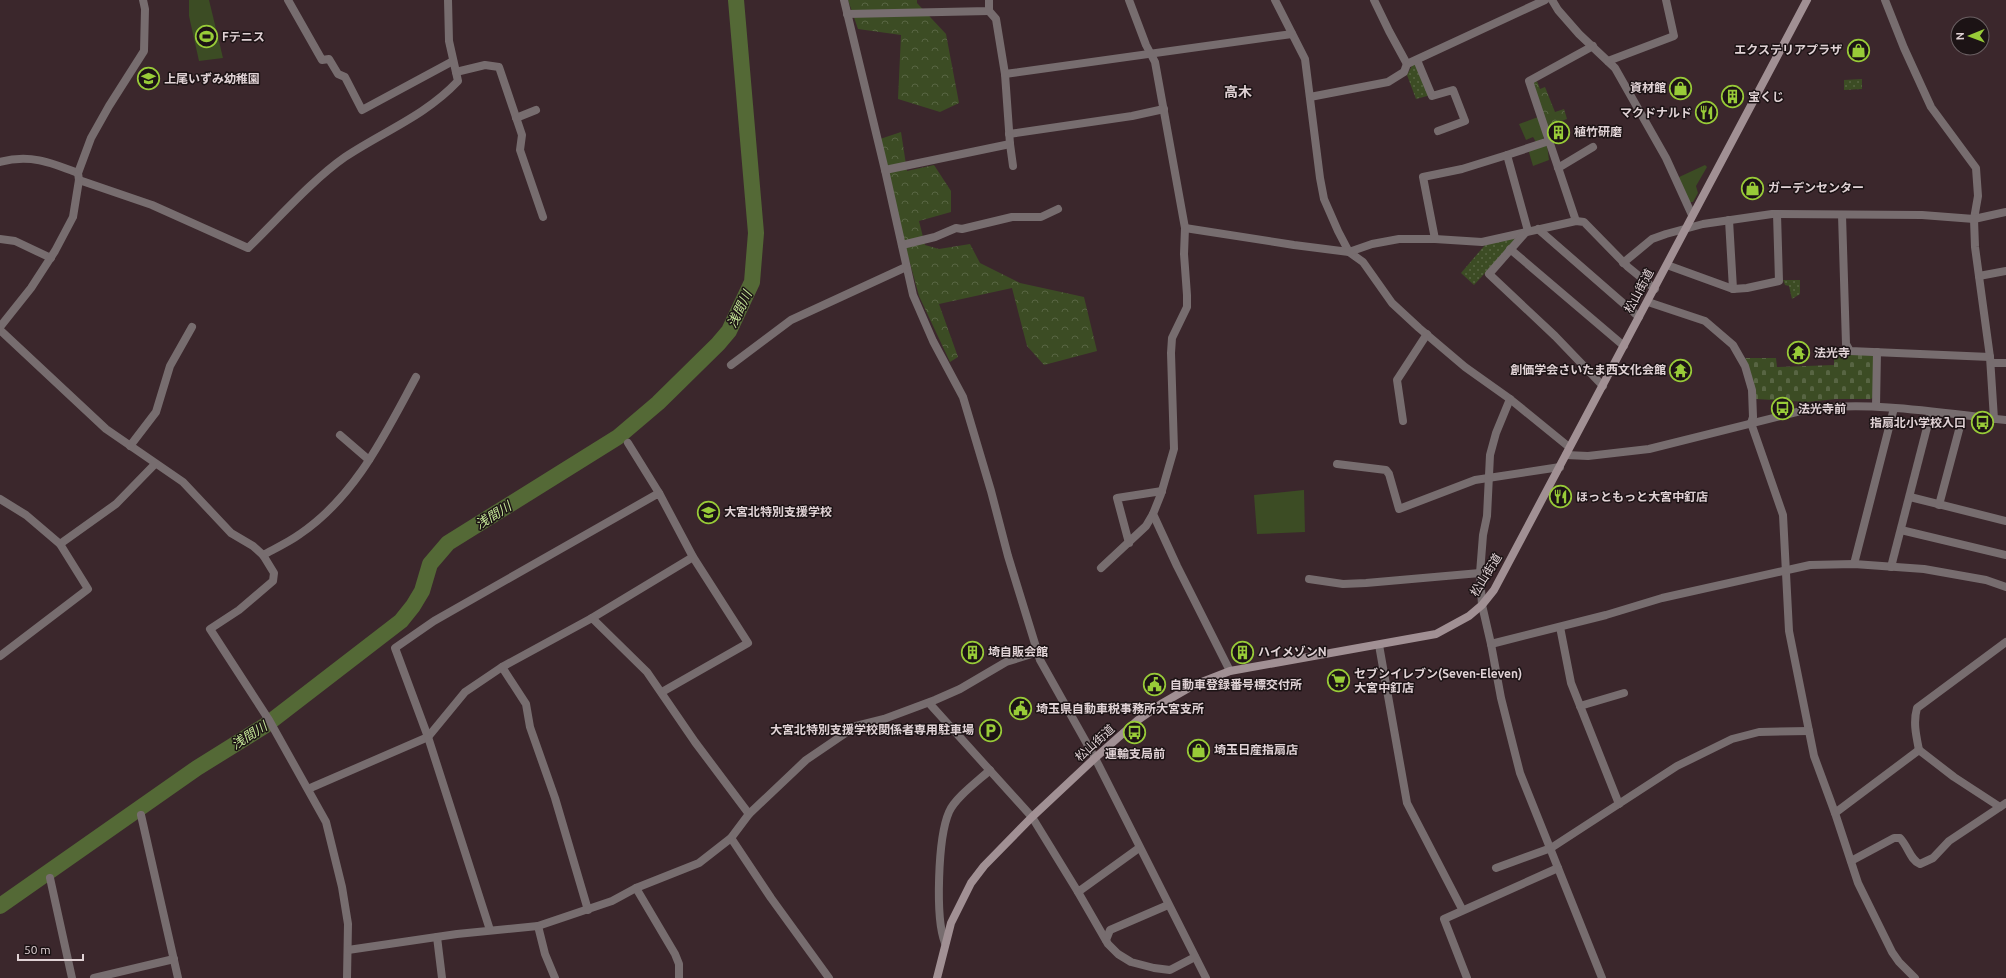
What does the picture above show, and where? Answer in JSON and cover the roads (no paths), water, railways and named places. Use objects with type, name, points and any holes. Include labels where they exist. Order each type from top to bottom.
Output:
[{"type":"main road","name":"松山街道","points":[[937,978],[946,943],[960,904],[971,883],[984,866],[1032,817],[1095,758],[1138,720],[1160,704],[1194,685],[1230,671],[1436,634],[1469,616],[1482,605],[1494,590],[1807,0]]},
{"type":"street","points":[[0,327],[31,288],[51,258],[73,217],[78,176],[92,138],[108,106],[144,51],[145,9],[143,0]]},
{"type":"street","points":[[288,0],[322,60],[329,59],[338,74],[345,77],[362,110],[453,61]]},
{"type":"street","points":[[0,162],[15,158],[30,158],[152,205],[248,248],[311,187],[344,158],[420,114],[442,98],[458,81],[449,41],[448,0]]},
{"type":"street","points":[[844,0],[885,170],[906,267],[920,314],[949,374],[962,397],[991,492],[1008,556],[1038,652],[1050,677],[1095,758],[1139,848],[1206,978]]},
{"type":"street","points":[[989,0],[989,12],[996,19],[1005,74],[1009,134],[1013,166]]},
{"type":"street","points":[[1101,568],[1146,526],[1153,514],[1162,491],[1174,449],[1171,353],[1172,338],[1187,307],[1184,254],[1185,228],[1164,109],[1155,62],[1129,0]]},
{"type":"street","points":[[1374,0],[1407,64]]},
{"type":"street","points":[[1310,97],[1388,82],[1404,72],[1407,64],[1432,51],[1545,0]]},
{"type":"street","points":[[1552,0],[1558,10],[1615,68],[1666,158],[1692,215]]},
{"type":"street","points":[[1608,61],[1674,36],[1666,0]]},
{"type":"street","points":[[1885,0],[1904,48],[1931,107],[1976,168],[1978,196],[1974,219],[1979,276],[1991,360],[1994,419]]},
{"type":"street","points":[[1277,1],[1305,59],[1324,199],[1349,252],[1363,262],[1392,303],[1465,367],[1510,399],[1568,451],[1588,456],[1649,449],[1809,409],[1830,406],[1876,406],[2006,420]]},
{"type":"street","points":[[847,14],[989,12]]},
{"type":"street","points":[[1005,74],[1292,34]]},
{"type":"street","points":[[1576,221],[1529,81],[1593,46]]},
{"type":"street","points":[[1417,60],[1432,96],[1453,90],[1465,121],[1438,131]]},
{"type":"street","points":[[456,72],[485,65],[499,67],[522,136],[520,150],[543,217]]},
{"type":"street","points":[[1009,134],[1132,116],[1164,109]]},
{"type":"street","points":[[516,118],[536,110]]},
{"type":"street","points":[[1435,239],[1423,177],[1462,169],[1507,156],[1549,141]]},
{"type":"street","points":[[885,170],[1010,144]]},
{"type":"street","points":[[1558,168],[1593,147]]},
{"type":"street","points":[[1507,156],[1527,232]]},
{"type":"street","points":[[902,245],[936,237],[956,228],[962,229],[1012,217],[1041,217],[1058,209]]},
{"type":"street","points":[[1623,263],[1652,239],[1685,228],[1729,220],[1777,214],[1922,215],[1974,219],[2006,212]]},
{"type":"street","points":[[1667,265],[1732,289],[1747,288],[1778,281],[1777,214]]},
{"type":"street","points":[[1842,215],[1846,344],[1850,351],[1991,360],[2006,363]]},
{"type":"street","points":[[1729,220],[1732,289]]},
{"type":"street","points":[[1185,228],[1349,252],[1372,244],[1399,239],[1435,239],[1482,242],[1576,221],[1584,222],[1623,263],[1655,289]]},
{"type":"street","points":[[1538,229],[1639,317]]},
{"type":"street","points":[[1527,232],[1488,274],[1555,336],[1602,386]]},
{"type":"street","points":[[0,240],[15,241],[51,258]]},
{"type":"street","points":[[1510,250],[1624,346]]},
{"type":"street","points":[[731,365],[791,320],[906,267]]},
{"type":"street","points":[[1979,276],[2006,271]]},
{"type":"street","points":[[1648,302],[1705,321],[1733,345],[1745,366],[1752,390],[1753,417],[1751,423],[1784,515],[1789,631],[1814,756],[1858,883],[1892,952],[1899,962],[1915,978]]},
{"type":"street","points":[[130,446],[156,412],[170,366],[192,327]]},
{"type":"street","points":[[0,330],[106,429],[183,482],[231,533],[253,546],[263,555],[274,573],[273,581],[240,610],[210,629],[271,723],[326,822],[332,841],[342,887],[348,924],[346,978]]},
{"type":"street","points":[[1403,421],[1398,380],[1427,334]]},
{"type":"street","points":[[1876,406],[1877,352]]},
{"type":"street","points":[[263,555],[295,537],[316,522],[360,474],[416,377]]},
{"type":"street","points":[[1510,399],[1496,433],[1490,455],[1487,516],[1483,535],[1480,573],[1482,605],[1501,698],[1520,774],[1602,978]]},
{"type":"street","points":[[1854,564],[1894,408]]},
{"type":"street","points":[[1891,567],[1910,497],[1930,412]]},
{"type":"street","points":[[1939,505],[1963,415]]},
{"type":"street","points":[[340,435],[369,460]]},
{"type":"street","points":[[628,443],[659,493],[693,557],[748,643],[662,692]]},
{"type":"street","points":[[60,544],[116,504],[155,464]]},
{"type":"street","points":[[1337,464],[1386,470],[1390,474],[1399,508],[1475,480],[1560,467]]},
{"type":"street","points":[[1129,543],[1117,498],[1162,491]]},
{"type":"street","points":[[490,930],[428,737],[395,648],[434,621],[659,493]]},
{"type":"street","points":[[1910,497],[2006,521]]},
{"type":"street","points":[[0,499],[26,516],[60,544],[88,589],[0,656]]},
{"type":"street","points":[[1153,514],[1183,579],[1230,671]]},
{"type":"street","points":[[1901,530],[2006,555]]},
{"type":"street","points":[[308,789],[428,737],[465,692],[502,667],[592,618],[693,557]]},
{"type":"street","points":[[1491,644],[1560,627],[1662,598],[1810,565],[1854,564],[1951,573],[2006,587]]},
{"type":"street","points":[[1309,579],[1343,584],[1366,584],[1480,573]]},
{"type":"street","points":[[592,618],[646,672],[662,692],[695,742],[748,814]]},
{"type":"street","points":[[1560,627],[1571,683],[1619,804]]},
{"type":"street","points":[[1851,861],[1894,838],[1900,838],[1905,843],[1915,862],[1920,864],[1933,858],[1949,841],[2003,805],[1954,777],[1919,750],[1915,726],[1917,708],[2006,642]]},
{"type":"street","points":[[1379,645],[1408,803],[1462,909]]},
{"type":"street","points":[[348,950],[490,930],[538,926],[612,901],[636,888],[699,863],[731,838],[748,814],[806,760],[856,726],[929,702],[960,689],[1006,662],[1038,652]]},
{"type":"street","points":[[502,667],[526,704],[530,727],[555,798],[588,910]]},
{"type":"street","points":[[1580,706],[1624,693]]},
{"type":"street","points":[[929,702],[1032,817],[1106,940],[1118,954],[1131,962],[1154,968],[1170,970],[1195,957]]},
{"type":"street","points":[[1496,868],[1551,848],[1677,766],[1732,739],[1759,732],[1809,731]]},
{"type":"street","points":[[1835,813],[1919,750]]},
{"type":"street","points":[[946,943],[940,926],[940,865],[944,830],[949,812],[954,804],[990,770]]},
{"type":"street","points":[[141,816],[178,978]]},
{"type":"street","points":[[731,838],[771,898],[829,978]]},
{"type":"street","points":[[1078,892],[1139,848]]},
{"type":"street","points":[[1467,978],[1444,919],[1462,909],[1558,868]]},
{"type":"street","points":[[50,878],[72,978]]},
{"type":"street","points":[[636,888],[677,959],[679,964],[679,978]]},
{"type":"street","points":[[1106,940],[1110,930],[1168,905]]},
{"type":"street","points":[[538,926],[545,954],[555,978]]},
{"type":"street","points":[[437,937],[442,978]]},
{"type":"street","points":[[94,978],[174,959]]},
{"type":"waterway","name":"浅間川","points":[[0,906],[197,768],[266,725],[401,621],[413,606],[422,591],[430,564],[448,543],[618,437],[658,403],[718,344],[729,331],[752,282],[756,233],[736,0]]},
{"type":"place","name":"Fテニス","points":[[206,37]]},
{"type":"place","name":"エクステリアプラザ","points":[[1858,50]]},
{"type":"place","name":"上尾いずみ幼稚園","points":[[149,79]]},
{"type":"place","name":"資材館","points":[[1681,88]]},
{"type":"place","name":"宝くじ","points":[[1732,97]]},
{"type":"place","name":"マクドナルド","points":[[1707,113]]},
{"type":"place","name":"植竹研磨","points":[[1559,132]]},
{"type":"place","name":"ガーデンセンター","points":[[1752,188]]},
{"type":"place","name":"法光寺","points":[[1799,353]]},
{"type":"place","name":"創価学会さいたま西文化会館","points":[[1681,370]]},
{"type":"place","name":"法光寺前","points":[[1783,409]]},
{"type":"place","name":"指扇北小学校入口","points":[[1982,423]]},
{"type":"place","name":"ほっともっと大宮中釘店","points":[[1560,497]]},
{"type":"place","name":"大宮北特別支援学校","points":[[709,512]]},
{"type":"place","name":"埼自販会館","points":[[973,652]]},
{"type":"place","name":"ハイメゾンN","points":[[1242,652]]},
{"type":"place","name":"セブンイレブン(Seven-Eleven) 大宮中釘店","points":[[1339,681]]},
{"type":"place","name":"自動車登録番号標交付所","points":[[1154,685]]},
{"type":"place","name":"埼玉県自動車税事務所大宮支所","points":[[1020,709]]},
{"type":"place","name":"大宮北特別支援学校関係者専用駐車場","points":[[990,730]]},
{"type":"place","name":"運輸支局前","points":[[1135,733]]},
{"type":"place","name":"埼玉日産指扇店","points":[[1198,750]]},
{"type":"district","name":"高木","points":[[1238,92]]}]
